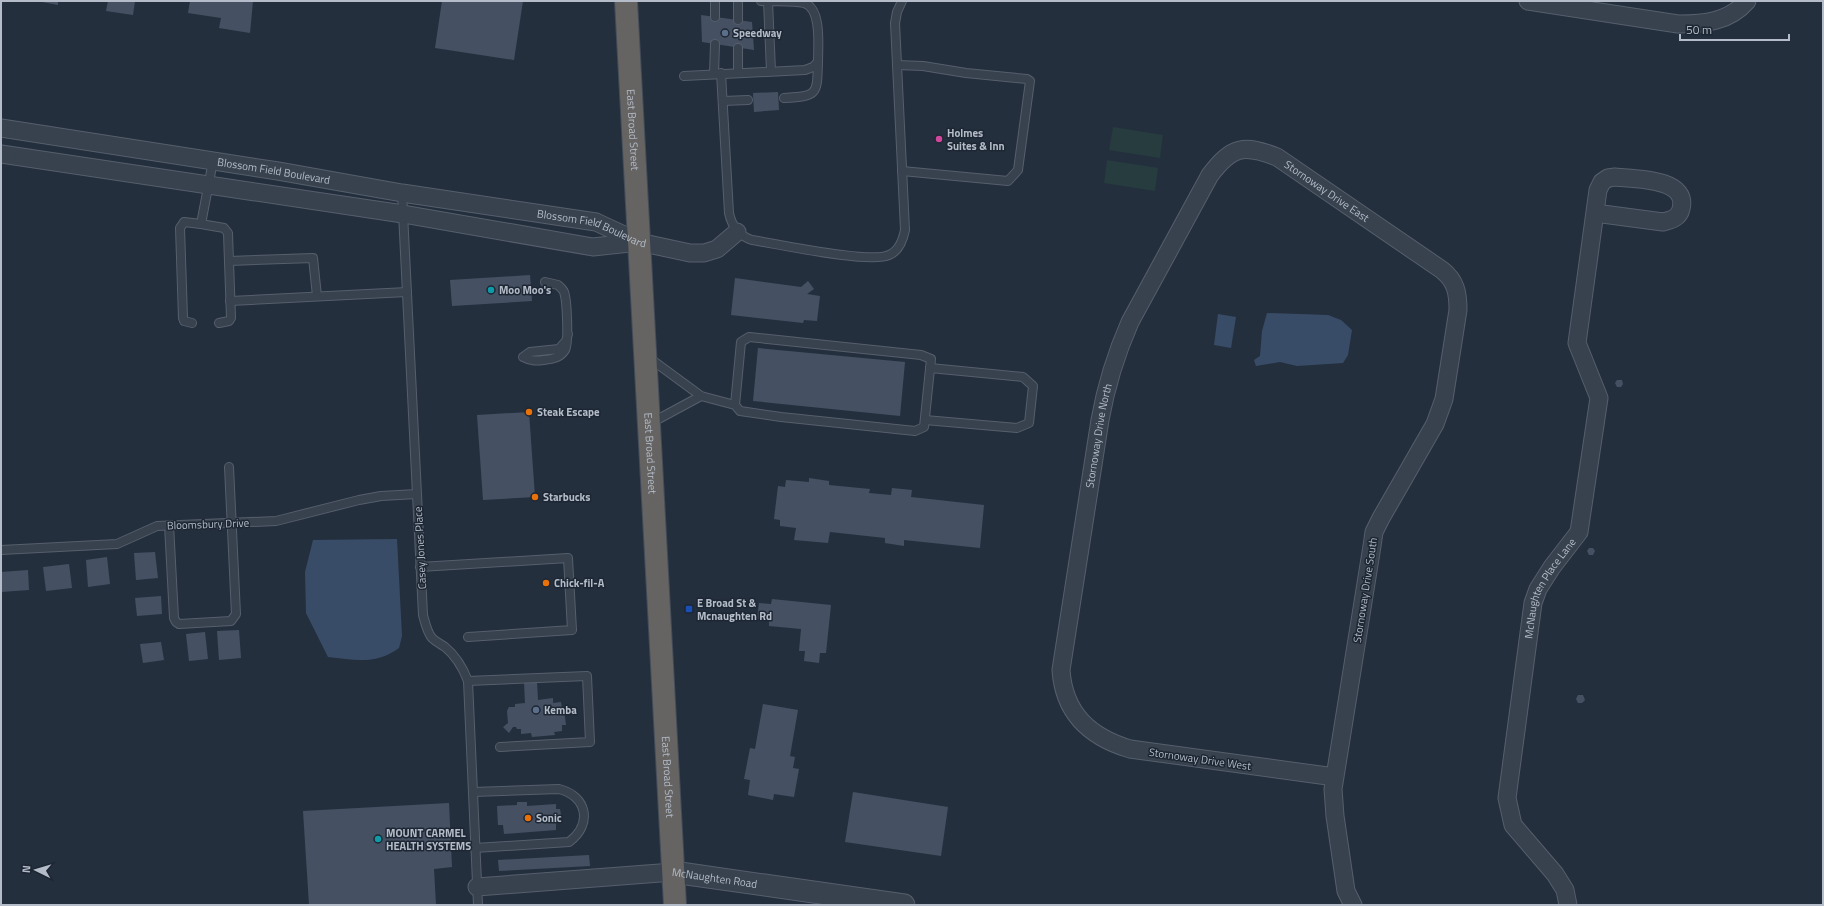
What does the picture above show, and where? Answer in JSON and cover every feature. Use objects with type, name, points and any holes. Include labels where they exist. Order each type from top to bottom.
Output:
[{"type":"highway","name":"East Broad Street","points":[[626,1],[675,905]]},
{"type":"street","points":[[1528,1],[1678,24],[1699,24],[1721,19],[1744,5]]},
{"type":"street","name":"Blossom Field Boulevard","points":[[1,128],[213,161],[402,193],[596,222],[639,242]]},
{"type":"street","name":"Stornoway Drive East","points":[[1210,176],[1222,160],[1232,153],[1248,149],[1258,150],[1277,158],[1442,270]]},
{"type":"street","name":"Blossom Field Boulevard","points":[[1,154],[403,214],[592,247],[639,242]]},
{"type":"street","name":"Stornoway Drive North","points":[[1076,714],[1067,701],[1062,687],[1061,670],[1104,396],[1111,370],[1130,322],[1210,176]]},
{"type":"street","name":"McNaughten Place Lane","points":[[1568,905],[1565,890],[1555,874],[1513,825],[1507,798],[1533,603],[1538,590],[1552,567],[1579,532],[1599,398],[1577,343],[1598,190],[1602,182],[1608,178],[1615,177],[1667,184],[1675,188],[1681,196],[1683,203],[1678,216],[1672,220],[1663,222],[1595,213]]},
{"type":"street","points":[[639,242],[690,253],[704,253],[717,248],[737,232]]},
{"type":"street","name":"Stornoway Drive South","points":[[1353,905],[1346,891],[1335,816],[1333,789],[1374,532],[1380,518],[1430,435],[1444,399],[1458,310],[1458,295],[1454,283],[1442,270]]},
{"type":"street","name":"Stornoway Drive West","points":[[1076,714],[1087,728],[1099,737],[1112,744],[1130,749],[1335,777]]},
{"type":"street","name":"McNaughten Road","points":[[477,887],[673,872],[904,905]]},
{"type":"lane","points":[[715,1],[715,17]]},
{"type":"lane","points":[[738,1],[738,20]]},
{"type":"lane","points":[[760,1],[803,3],[812,7],[816,15],[818,62],[817,83],[814,91],[807,96],[784,98]]},
{"type":"lane","points":[[768,1],[771,71]]},
{"type":"lane","points":[[715,44],[723,101],[729,213],[731,221],[737,232],[745,238],[752,240],[868,258],[889,255],[896,251],[903,241],[905,230],[895,22],[897,12],[902,1]]},
{"type":"lane","points":[[738,48],[738,72]]},
{"type":"lane","points":[[684,76],[738,72],[805,70],[813,67],[818,62]]},
{"type":"lane","points":[[897,65],[923,66],[966,73],[1027,79],[1030,81],[1018,170],[1008,181],[902,171]]},
{"type":"lane","points":[[723,101],[748,100]]},
{"type":"lane","points":[[201,224],[213,161]]},
{"type":"lane","name":"Casey Jones Place","points":[[402,193],[423,615],[428,632],[433,639],[446,648],[456,658],[463,668],[468,681],[478,905]]},
{"type":"lane","points":[[192,323],[184,321],[183,318],[180,228],[184,222],[224,228],[227,230],[231,318],[229,321],[219,323]]},
{"type":"lane","points":[[229,261],[313,258],[316,296]]},
{"type":"lane","points":[[523,357],[535,361],[554,359],[565,350],[568,343],[564,293],[558,285],[545,282]]},
{"type":"lane","points":[[230,300],[407,292]]},
{"type":"lane","points":[[646,356],[701,396],[735,405],[740,410],[781,417],[915,431],[924,427],[931,359],[922,355],[749,337],[741,342],[735,405]]},
{"type":"lane","points":[[924,420],[1017,428],[1029,423],[1033,386],[1023,377],[930,368]]},
{"type":"lane","points":[[650,423],[701,396]]},
{"type":"lane","points":[[169,525],[174,618],[176,622],[179,624],[231,621],[235,618],[236,614],[229,467]]},
{"type":"lane","name":"Bloomsbury Drive","points":[[1,550],[117,544],[151,528],[169,525],[276,521],[359,500],[381,496],[417,494]]},
{"type":"lane","points":[[420,567],[568,558],[572,630],[468,637]]},
{"type":"lane","points":[[468,681],[587,676],[590,742],[500,747]]},
{"type":"lane","points":[[473,792],[559,789],[569,791],[577,797],[582,805],[584,824],[578,836],[569,842],[475,848]]},
{"type":"green space","points":[[1113,127],[1163,135],[1160,158],[1109,150]]},
{"type":"green space","points":[[1107,160],[1158,168],[1155,191],[1104,183]]},
{"type":"water","points":[[1267,313],[1328,315],[1341,320],[1352,330],[1348,355],[1343,363],[1297,366],[1280,362],[1256,366],[1254,360],[1260,356],[1262,331]]},
{"type":"water","points":[[1218,314],[1236,317],[1231,348],[1214,345]]},
{"type":"water","points":[[397,539],[402,636],[399,648],[382,657],[374,659],[356,660],[328,657],[306,613],[305,572],[313,540]]},
{"type":"building","points":[[37,1],[58,1],[58,5]]},
{"type":"building","points":[[108,1],[135,1],[133,15],[106,11]]},
{"type":"building","points":[[190,1],[253,1],[250,33],[219,28],[221,18],[188,13]]},
{"type":"building","points":[[442,1],[523,1],[514,60],[435,48]]},
{"type":"building","points":[[701,15],[752,22],[754,50],[702,42]]},
{"type":"building","points":[[778,92],[779,110],[754,112],[753,93]]},
{"type":"building","name":"Moo Moo's","points":[[530,275],[532,301],[452,306],[450,280]]},
{"type":"building","points":[[735,278],[801,287],[808,281],[814,289],[807,294],[820,296],[817,321],[804,320],[803,323],[731,315]]},
{"type":"building","points":[[758,348],[905,362],[900,416],[753,401]]},
{"type":"building","points":[[1617,380],[1622,380],[1623,384],[1621,387],[1617,387],[1615,383]]},
{"type":"building","points":[[529,412],[535,497],[483,500],[477,415]]},
{"type":"building","points":[[809,478],[829,481],[829,485],[870,489],[869,493],[891,495],[892,488],[912,490],[911,497],[984,505],[980,548],[904,540],[904,546],[885,543],[885,538],[830,532],[828,543],[794,540],[796,528],[780,526],[780,520],[774,519],[778,486],[785,487],[786,480],[809,482]]},
{"type":"building","points":[[1589,548],[1593,548],[1595,551],[1593,555],[1589,555],[1587,551]]},
{"type":"building","points":[[155,552],[158,578],[136,580],[134,553]]},
{"type":"building","points":[[107,557],[110,584],[88,587],[86,560]]},
{"type":"building","points":[[69,564],[72,588],[46,591],[43,567]]},
{"type":"building","points":[[28,570],[29,590],[1,592],[1,572]]},
{"type":"building","points":[[161,596],[162,614],[137,616],[135,598]]},
{"type":"building","points":[[772,599],[831,605],[826,653],[820,653],[819,663],[804,661],[805,651],[799,651],[801,629],[769,626],[769,620],[757,619],[759,603],[771,604]]},
{"type":"building","points":[[239,630],[241,658],[219,660],[217,631]]},
{"type":"building","points":[[205,632],[208,659],[189,661],[186,634]]},
{"type":"building","points":[[161,642],[164,660],[143,663],[140,644]]},
{"type":"building","name":"Kemba","points":[[537,681],[538,700],[553,698],[553,703],[561,702],[562,709],[564,709],[566,725],[562,725],[562,731],[554,732],[555,735],[532,737],[531,733],[521,734],[521,729],[517,729],[516,727],[513,727],[509,733],[503,727],[508,723],[507,711],[509,707],[515,707],[515,704],[525,703],[524,682]]},
{"type":"building","points":[[1578,695],[1583,695],[1585,700],[1582,703],[1578,703],[1576,699]]},
{"type":"building","points":[[763,704],[798,710],[790,756],[795,757],[793,768],[799,769],[794,797],[774,794],[773,800],[748,795],[750,780],[744,779],[750,748],[755,749]]},
{"type":"building","points":[[853,792],[948,807],[941,856],[845,842]]},
{"type":"building","name":"Sonic","points":[[517,802],[527,802],[527,806],[556,804],[556,809],[560,809],[561,815],[558,815],[558,821],[556,821],[556,830],[504,834],[503,825],[498,825],[497,806],[517,805]]},
{"type":"building","name":"MOUNT CARMEL HEALTH SYSTEMS","points":[[449,803],[452,867],[434,869],[436,905],[309,905],[303,811]]},
{"type":"building","points":[[589,855],[590,866],[499,871],[498,860]]},
{"type":"place","name":"Speedway","points":[[725,33]]},
{"type":"place","name":"Holmes Suites & Inn","points":[[939,139]]},
{"type":"place","name":"Moo Moo's","points":[[491,290]]},
{"type":"place","name":"Steak Escape","points":[[529,412]]},
{"type":"place","name":"Starbucks","points":[[535,497]]},
{"type":"place","name":"Chick-fil-A","points":[[546,583]]},
{"type":"place","name":"E Broad St & Mcnaughten Rd","points":[[689,609]]},
{"type":"place","name":"Kemba","points":[[536,710]]},
{"type":"place","name":"Sonic","points":[[528,818]]},
{"type":"place","name":"MOUNT CARMEL HEALTH SYSTEMS","points":[[378,839]]}]
